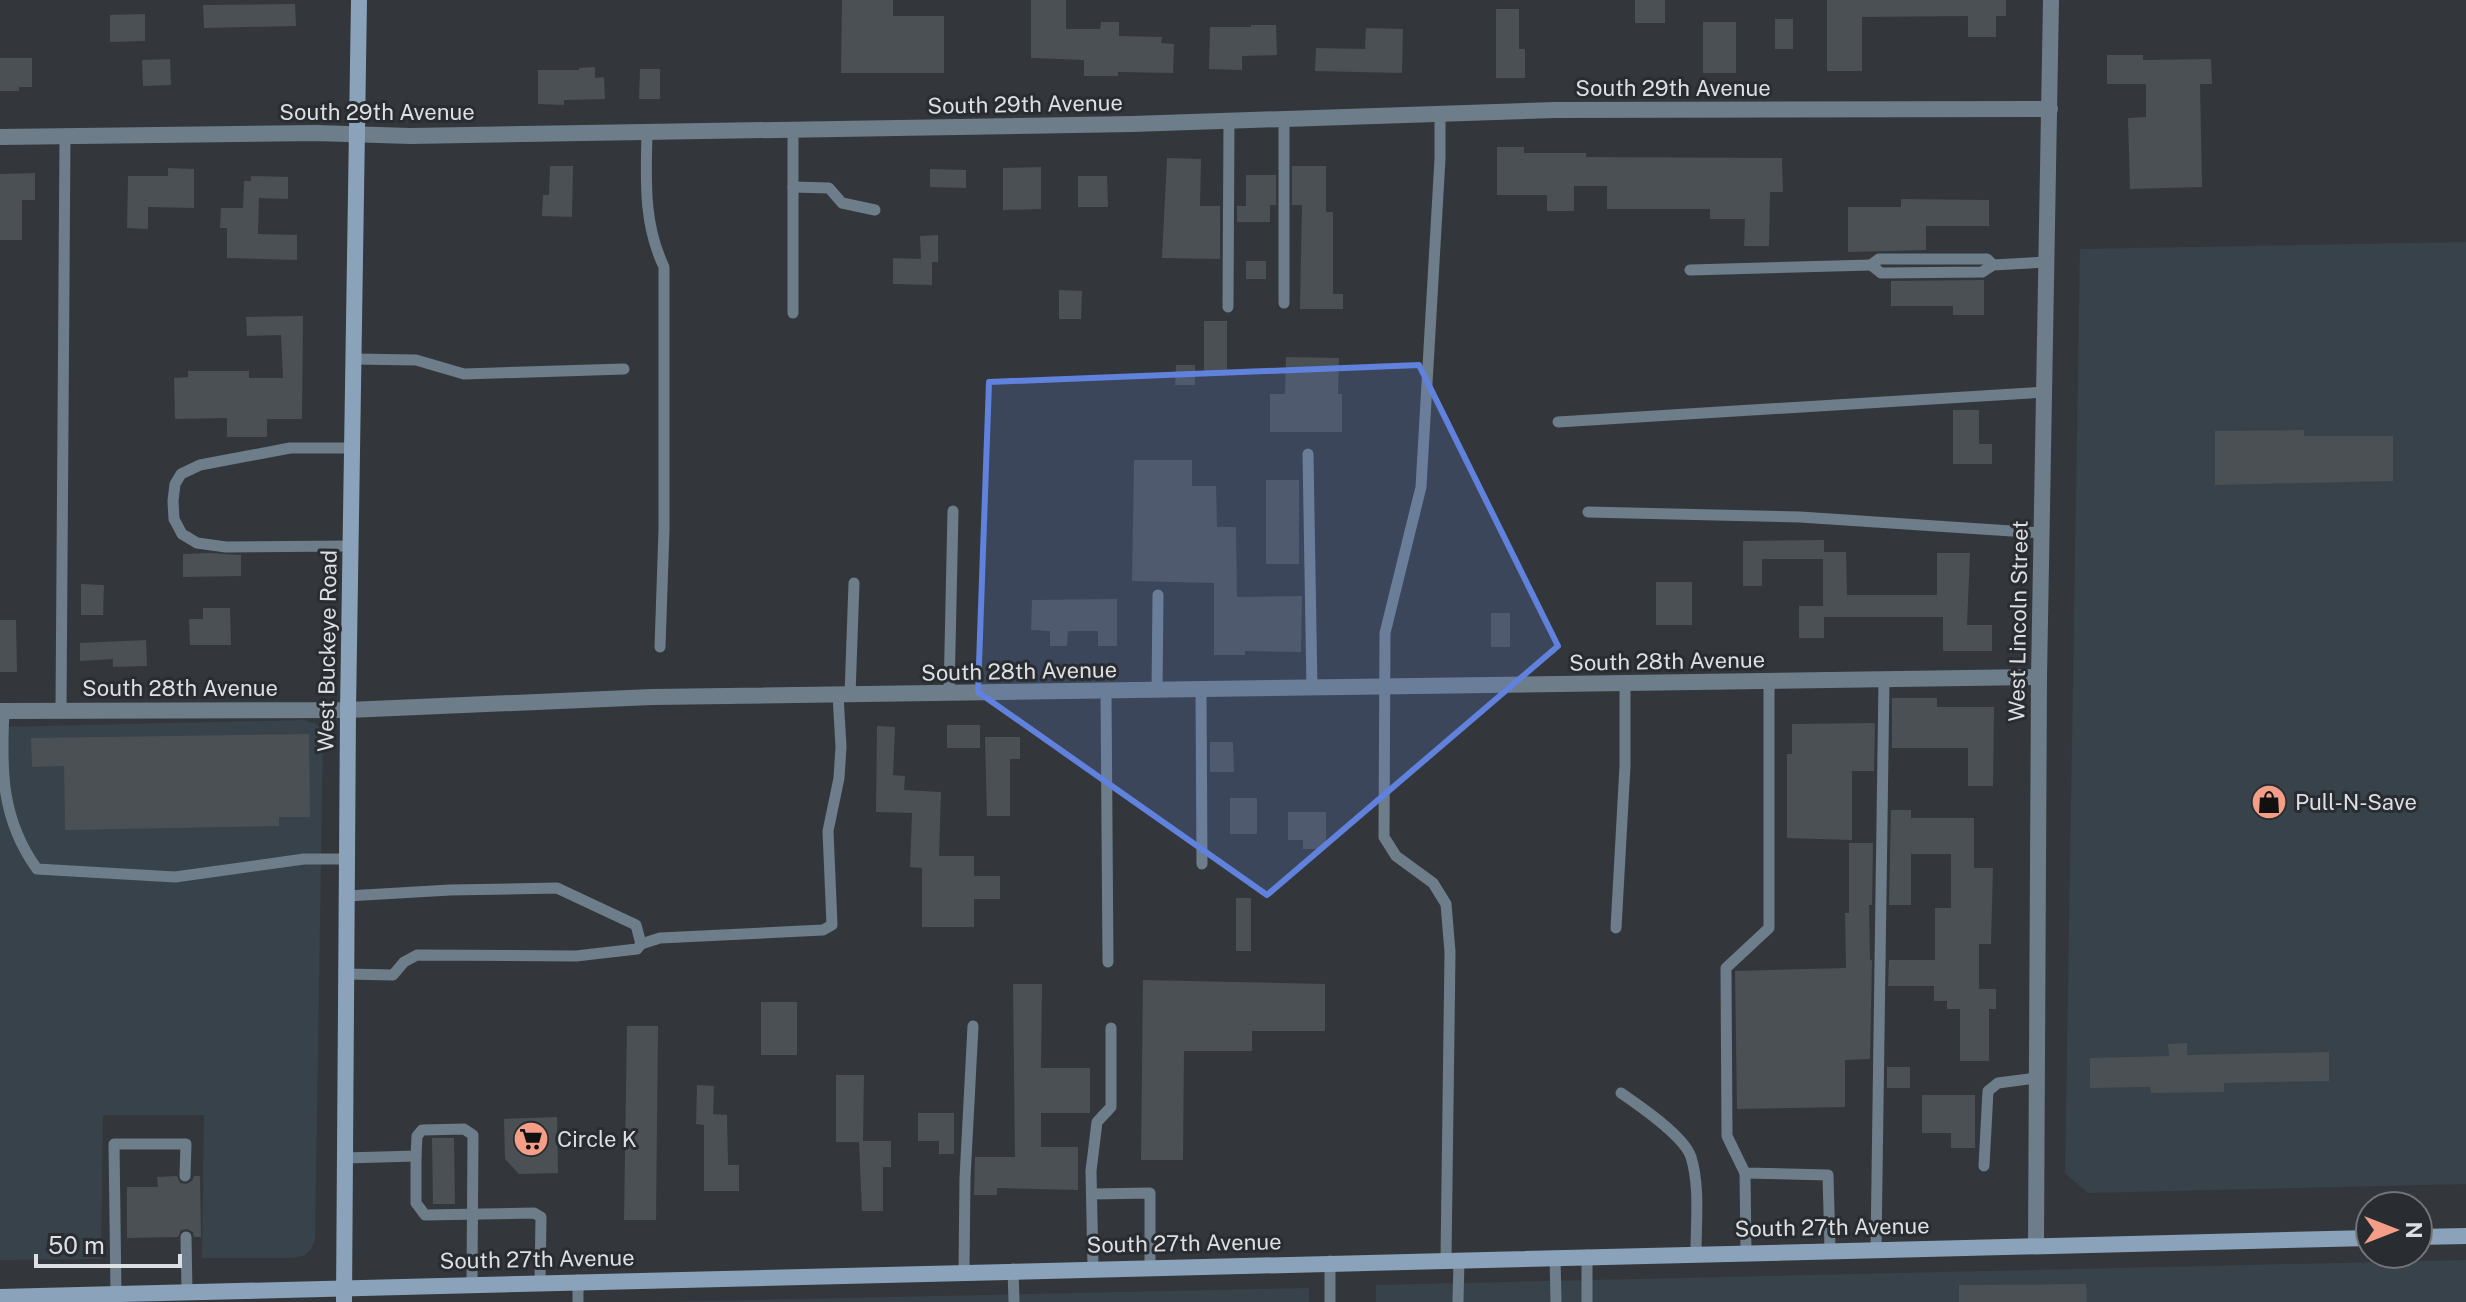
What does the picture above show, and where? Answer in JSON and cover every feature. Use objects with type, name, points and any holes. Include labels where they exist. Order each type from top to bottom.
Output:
[{"type":"main road","name":"West Buckeye Road","points":[[344,1294],[348,710],[359,0]]},
{"type":"main road","points":[[2434,1237],[2466,1236]]},
{"type":"main road","name":"South 27th Avenue","points":[[0,1297],[187,1291],[344,1294],[472,1282],[2354,1238]]},
{"type":"street","name":"West Lincoln Street","points":[[2036,1244],[2039,677],[2051,0]]},
{"type":"street","name":"South 29th Avenue","points":[[0,137],[647,132],[1229,121],[1555,110],[2050,109]]},
{"type":"street","name":"South 28th Avenue","points":[[2,711],[348,710],[652,697],[2039,677]]},
{"type":"lane","points":[[1440,114],[1421,487],[1385,633],[1384,837],[1396,856],[1433,883],[1446,904],[1450,952],[1452,1259],[1458,1302]]},
{"type":"lane","points":[[1284,119],[1284,303]]},
{"type":"lane","points":[[1228,307],[1229,121]]},
{"type":"lane","points":[[793,129],[793,313]]},
{"type":"lane","points":[[647,132],[645,203],[654,246],[664,267],[664,530],[660,647]]},
{"type":"lane","points":[[61,711],[65,136]]},
{"type":"lane","points":[[793,187],[829,188],[842,203],[875,210]]},
{"type":"lane","points":[[1690,270],[1871,265],[1879,259],[1987,259],[1993,265],[2047,262]]},
{"type":"lane","points":[[354,359],[416,360],[464,374],[624,369]]},
{"type":"lane","points":[[1558,422],[2045,392]]},
{"type":"lane","points":[[351,546],[226,547],[197,543],[182,534],[174,519],[173,501],[175,484],[181,474],[200,465],[290,448],[353,448]]},
{"type":"lane","points":[[1308,454],[1312,689]]},
{"type":"lane","points":[[949,694],[953,511]]},
{"type":"lane","points":[[1588,512],[1800,517],[2042,533]]},
{"type":"lane","points":[[346,974],[393,975],[404,962],[417,955],[576,956],[637,949],[641,944],[660,938],[823,930],[832,925],[828,831],[839,778],[854,583]]},
{"type":"lane","points":[[1157,691],[1158,595]]},
{"type":"lane","points":[[1876,1248],[1884,680]]},
{"type":"lane","points":[[1746,1251],[1745,1173],[1727,1136],[1726,968],[1769,928],[1769,682]]},
{"type":"lane","points":[[1616,928],[1625,766],[1625,684]]},
{"type":"lane","points":[[1201,691],[1202,864]]},
{"type":"lane","points":[[1106,692],[1108,962]]},
{"type":"lane","points":[[2,711],[4,796],[25,853],[37,869],[175,877],[304,859],[347,859]]},
{"type":"lane","points":[[347,896],[557,888],[636,925],[641,944]]},
{"type":"lane","points":[[964,1270],[973,1026]]},
{"type":"lane","points":[[1093,1267],[1091,1171],[1097,1122],[1111,1107],[1111,1028]]},
{"type":"lane","points":[[1984,1166],[1988,1091],[1998,1083],[2036,1078]]},
{"type":"lane","points":[[1621,1093],[1665,1124],[1690,1154],[1696,1197],[1696,1252]]},
{"type":"lane","points":[[472,1282],[473,1215],[473,1135],[464,1129],[422,1130],[417,1136],[416,1156],[416,1203],[419,1210],[425,1215],[473,1215],[534,1213],[541,1217],[540,1281]]},
{"type":"lane","points":[[116,1294],[114,1144],[186,1144],[185,1176]]},
{"type":"lane","points":[[345,1158],[416,1156]]},
{"type":"lane","points":[[1745,1173],[1828,1175],[1830,1249]]},
{"type":"lane","points":[[1092,1194],[1150,1193],[1150,1266]]},
{"type":"lane","points":[[186,1237],[187,1291]]},
{"type":"lane","points":[[1587,1255],[1587,1302]]},
{"type":"lane","points":[[1555,1256],[1556,1302]]},
{"type":"lane","points":[[1330,1261],[1330,1302]]},
{"type":"lane","points":[[1013,1269],[1014,1302]]},
{"type":"lane","points":[[578,1280],[578,1302]]},
{"type":"highlighted area","points":[[1419,365],[1558,646],[1267,895],[978,692],[989,382]]},
{"type":"shaded area","name":"Pull-N-Save","points":[[2466,242],[2466,1184],[2088,1193],[2065,1173],[2080,249]]},
{"type":"shaded area","points":[[305,720],[316,724],[323,732],[315,1240],[311,1249],[305,1255],[294,1258],[202,1258],[204,1115],[103,1115],[101,1259],[0,1260],[0,727]]},
{"type":"shaded area","points":[[2466,1260],[2466,1302],[1376,1302],[1376,1285],[2354,1263],[2354,1270],[2434,1270],[2434,1261]]},
{"type":"shaded area","points":[[1309,1288],[1309,1302],[656,1302]]},
{"type":"building","points":[[842,0],[893,0],[893,16],[944,16],[944,73],[841,73]]},
{"type":"building","points":[[1031,0],[1066,0],[1066,29],[1100,29],[1101,22],[1119,22],[1119,36],[1162,37],[1161,43],[1174,44],[1173,73],[1118,72],[1118,76],[1084,76],[1084,60],[1031,58]]},
{"type":"building","points":[[1635,0],[1665,0],[1665,23],[1635,23]]},
{"type":"building","points":[[1827,0],[2006,0],[2006,16],[1996,16],[1996,37],[1968,37],[1968,16],[1862,17],[1862,71],[1827,71]]},
{"type":"building","points":[[295,4],[296,26],[204,28],[203,5]]},
{"type":"building","points":[[1496,9],[1519,9],[1519,49],[1525,49],[1525,78],[1496,78]]},
{"type":"building","points":[[145,14],[145,41],[110,42],[110,15]]},
{"type":"building","points":[[1775,19],[1793,19],[1793,49],[1775,49]]},
{"type":"building","points":[[1703,22],[1736,22],[1736,73],[1703,73]]},
{"type":"building","points":[[1276,25],[1277,55],[1242,56],[1242,70],[1209,69],[1210,27]]},
{"type":"building","points":[[1366,28],[1403,29],[1402,73],[1315,71],[1316,48],[1365,49]]},
{"type":"building","points":[[2107,55],[2143,55],[2143,60],[2211,59],[2212,84],[2200,84],[2202,187],[2130,189],[2128,118],[2146,117],[2146,84],[2107,84]]},
{"type":"building","points":[[0,58],[32,58],[32,87],[0,91]]},
{"type":"building","points":[[170,59],[171,85],[143,86],[142,60]]},
{"type":"building","points":[[595,67],[595,78],[604,77],[605,99],[564,100],[564,105],[538,104],[538,70]]},
{"type":"building","points":[[640,69],[660,69],[660,99],[639,99]]},
{"type":"building","points":[[1497,147],[1524,147],[1524,153],[1586,153],[1586,157],[1782,158],[1783,192],[1770,192],[1769,246],[1744,246],[1745,219],[1710,219],[1710,209],[1607,209],[1607,186],[1574,186],[1574,211],[1547,211],[1547,195],[1497,195]]},
{"type":"building","points":[[1167,158],[1201,159],[1200,206],[1220,206],[1220,259],[1162,258]]},
{"type":"building","points":[[550,166],[573,166],[572,217],[542,216],[543,195],[549,195]]},
{"type":"building","points":[[1292,166],[1326,166],[1326,212],[1333,212],[1333,294],[1343,294],[1343,309],[1300,309],[1302,205],[1292,205]]},
{"type":"building","points":[[1041,167],[1041,209],[1003,210],[1003,168]]},
{"type":"building","points":[[168,168],[194,169],[194,208],[148,207],[148,229],[127,228],[128,176],[168,176]]},
{"type":"building","points":[[930,169],[966,170],[966,188],[930,187]]},
{"type":"building","points":[[35,173],[35,200],[22,200],[22,240],[0,240],[0,174]]},
{"type":"building","points":[[1246,175],[1276,175],[1276,205],[1270,205],[1270,222],[1237,222],[1237,206],[1246,206]]},
{"type":"building","points":[[251,176],[288,177],[288,199],[259,198],[258,234],[297,235],[297,260],[227,258],[227,228],[220,228],[221,208],[243,208],[244,181],[251,181]]},
{"type":"building","points":[[1078,176],[1107,176],[1108,207],[1078,207]]},
{"type":"building","points":[[1901,199],[1989,200],[1989,226],[1926,226],[1926,250],[1848,252],[1848,207],[1901,207]]},
{"type":"building","points":[[938,235],[938,262],[932,262],[932,285],[893,284],[893,258],[921,259],[920,236]]},
{"type":"building","points":[[1246,261],[1266,261],[1266,279],[1246,279]]},
{"type":"building","points":[[1984,280],[1984,315],[1953,315],[1953,306],[1891,306],[1891,281]]},
{"type":"building","points":[[1059,290],[1082,291],[1081,319],[1059,319]]},
{"type":"building","points":[[303,316],[302,419],[267,419],[267,437],[227,437],[227,418],[175,419],[174,378],[188,377],[188,371],[249,371],[249,378],[283,378],[281,335],[247,336],[246,317]]},
{"type":"building","points":[[1204,321],[1227,321],[1227,371],[1204,371]]},
{"type":"building","points":[[1286,357],[1339,358],[1338,394],[1342,394],[1342,432],[1270,432],[1270,394],[1285,394]]},
{"type":"building","points":[[1176,365],[1195,365],[1195,385],[1175,385]]},
{"type":"building","points":[[1953,410],[1979,410],[1979,444],[1992,444],[1992,464],[1953,464]]},
{"type":"building","points":[[2304,430],[2304,436],[2393,436],[2393,481],[2215,485],[2215,431]]},
{"type":"building","points":[[1134,460],[1192,460],[1192,486],[1216,486],[1217,527],[1236,527],[1237,597],[1302,596],[1301,652],[1245,651],[1245,655],[1214,655],[1214,583],[1132,581]]},
{"type":"building","points":[[1266,480],[1299,480],[1299,564],[1266,564]]},
{"type":"building","points":[[1824,540],[1824,552],[1846,552],[1847,595],[1937,595],[1937,553],[1970,553],[1967,625],[1992,625],[1992,651],[1943,651],[1943,617],[1824,617],[1824,638],[1799,638],[1799,606],[1823,606],[1823,559],[1762,559],[1762,586],[1743,586],[1743,541]]},
{"type":"building","points":[[183,554],[241,555],[241,576],[183,577]]},
{"type":"building","points":[[1656,582],[1692,582],[1692,625],[1656,625]]},
{"type":"building","points":[[81,584],[104,585],[103,615],[81,615]]},
{"type":"building","points":[[1117,599],[1117,646],[1098,646],[1098,631],[1068,631],[1067,646],[1050,646],[1050,631],[1031,630],[1032,600]]},
{"type":"building","points":[[203,608],[230,608],[231,645],[190,645],[189,619],[203,619]]},
{"type":"building","points":[[1491,613],[1510,613],[1510,647],[1491,647]]},
{"type":"building","points":[[0,620],[16,620],[17,672],[0,672]]},
{"type":"building","points":[[146,640],[147,666],[113,667],[113,659],[80,661],[80,643]]},
{"type":"building","points":[[1892,698],[1937,698],[1937,707],[1994,707],[1993,786],[1968,786],[1968,748],[1892,748]]},
{"type":"building","points":[[1875,723],[1874,771],[1852,771],[1852,840],[1787,838],[1787,754],[1792,754],[1792,724]]},
{"type":"building","points":[[947,725],[980,725],[980,748],[947,748]]},
{"type":"building","points":[[877,726],[895,727],[893,775],[905,776],[904,790],[941,792],[939,856],[974,856],[974,876],[1000,876],[1000,899],[974,899],[974,927],[922,927],[922,868],[910,867],[912,813],[876,812]]},
{"type":"building","points":[[309,734],[310,817],[279,817],[279,826],[65,830],[64,766],[32,767],[31,738]]},
{"type":"building","points":[[985,737],[1020,737],[1020,759],[1010,759],[1010,816],[987,816]]},
{"type":"building","points":[[1210,742],[1233,742],[1234,772],[1210,772]]},
{"type":"building","points":[[1230,798],[1257,798],[1257,834],[1230,834]]},
{"type":"building","points":[[1891,810],[1911,810],[1911,818],[1974,818],[1974,868],[1993,868],[1991,944],[1979,944],[1979,989],[1996,989],[1996,1009],[1989,1009],[1989,1061],[1960,1061],[1960,1009],[1947,1009],[1947,1001],[1934,1001],[1934,986],[1888,986],[1889,960],[1935,960],[1935,908],[1951,908],[1951,854],[1911,854],[1911,905],[1889,905]]},
{"type":"building","points":[[1288,812],[1326,812],[1326,849],[1303,849],[1303,840],[1288,840]]},
{"type":"building","points":[[1849,843],[1873,843],[1872,905],[1869,905],[1872,960],[1870,1059],[1845,1060],[1845,1107],[1737,1109],[1735,971],[1846,968]]},
{"type":"building","points":[[1236,898],[1251,898],[1251,951],[1236,951]]},
{"type":"building","points":[[1143,980],[1325,984],[1325,1031],[1252,1031],[1252,1051],[1184,1051],[1183,1160],[1141,1160]]},
{"type":"building","points":[[1013,984],[1042,984],[1041,1068],[1090,1068],[1090,1113],[1041,1113],[1041,1147],[1078,1147],[1078,1190],[997,1188],[997,1195],[974,1195],[975,1157],[1015,1157]]},
{"type":"building","points":[[761,1002],[797,1002],[797,1055],[761,1055]]},
{"type":"building","points":[[627,1026],[658,1026],[656,1220],[624,1220]]},
{"type":"building","points":[[2187,1043],[2187,1055],[2329,1052],[2329,1081],[2224,1083],[2224,1092],[2151,1093],[2150,1087],[2090,1088],[2090,1058],[2169,1056],[2168,1044]]},
{"type":"building","points":[[1887,1067],[1910,1067],[1910,1088],[1887,1088]]},
{"type":"building","points":[[836,1075],[864,1075],[863,1141],[891,1141],[891,1167],[883,1167],[883,1211],[862,1211],[859,1142],[836,1142]]},
{"type":"building","points":[[697,1085],[714,1086],[713,1114],[727,1115],[728,1165],[739,1165],[739,1191],[704,1191],[704,1125],[696,1124]]},
{"type":"building","points":[[1922,1095],[1975,1095],[1975,1148],[1951,1148],[1951,1133],[1922,1133]]},
{"type":"building","points":[[918,1113],[954,1113],[954,1154],[939,1154],[939,1141],[918,1141]]},
{"type":"building","name":"Circle K","points":[[557,1117],[558,1173],[519,1174],[505,1159],[504,1119]]},
{"type":"building","points":[[432,1138],[454,1138],[455,1204],[433,1204]]},
{"type":"building","points":[[177,1176],[180,1183],[186,1184],[194,1176],[200,1176],[201,1237],[194,1237],[193,1232],[187,1229],[181,1230],[178,1237],[127,1238],[127,1187],[158,1187],[157,1177]]},
{"type":"building","points":[[2086,1284],[2087,1302],[1959,1302],[1959,1285]]},
{"type":"place","name":"Pull-N-Save","points":[[2269,802]]},
{"type":"place","name":"Circle K","points":[[531,1139]]}]
